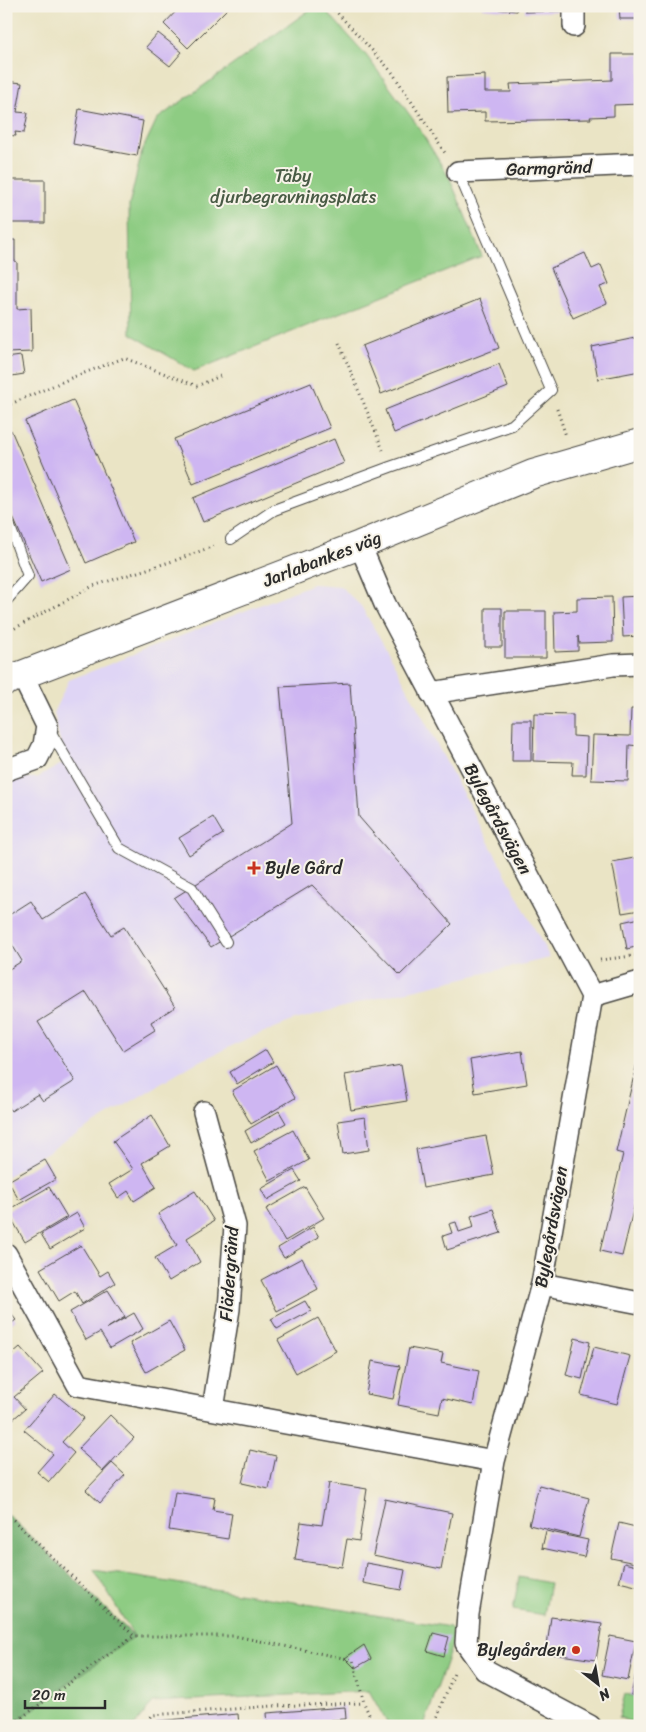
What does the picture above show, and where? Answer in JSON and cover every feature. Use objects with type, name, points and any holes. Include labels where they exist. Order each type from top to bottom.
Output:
[{"type":"main road","name":"Jarlabankes väg","points":[[10,679],[360,545],[533,474],[640,443]]},
{"type":"street","name":"Garmgränd","points":[[458,172],[640,164]]},
{"type":"street","name":"Bylegårdsvägen","points":[[360,545],[385,604],[592,996],[542,1284],[494,1461],[468,1614],[466,1643]]},
{"type":"street","points":[[431,693],[613,665],[640,664]]},
{"type":"street","points":[[6,770],[37,759],[44,745],[47,726],[10,679]]},
{"type":"street","points":[[592,996],[640,982]]},
{"type":"street","name":"Flädergränd","points":[[204,1112],[235,1226],[228,1309],[213,1409]]},
{"type":"street","points":[[6,1254],[78,1385],[494,1461]]},
{"type":"street","points":[[542,1284],[640,1303]]},
{"type":"street","points":[[466,1643],[485,1670],[590,1726]]},
{"type":"lane","points":[[231,539],[274,510],[512,425],[551,390],[458,172]]},
{"type":"lane","points":[[6,516],[28,576],[6,601]]},
{"type":"lane","points":[[47,726],[119,848],[192,888],[226,942]]},
{"type":"path","points":[[331,6],[392,72],[458,172]]},
{"type":"path","points":[[339,344],[390,467]]},
{"type":"path","points":[[6,406],[124,358],[197,386],[220,376]]},
{"type":"path","points":[[551,390],[569,444]]},
{"type":"path","points":[[6,633],[93,586],[176,560],[231,539]]},
{"type":"path","points":[[6,1513],[134,1636]]},
{"type":"path","points":[[10,1726],[134,1636],[235,1636],[353,1660],[364,1703],[374,1726]]},
{"type":"path","points":[[433,1726],[466,1643]]},
{"type":"path","points":[[146,1726],[152,1715],[274,1706],[364,1703]]},
{"type":"shaded area","name":"Byle Gård","points":[[313,584],[340,586],[361,606],[388,652],[550,958],[374,999],[295,1020],[244,1040],[192,1065],[6,1177],[6,777],[37,778],[67,761],[59,738],[54,711],[69,680]]},
{"type":"green space","name":"Täby djurbegravningsplats","points":[[315,6],[322,6],[366,55],[415,122],[450,179],[482,256],[194,371],[131,334],[129,206],[142,151],[157,119]]},
{"type":"green space","points":[[6,1513],[134,1636],[10,1726],[6,1726]]},
{"type":"green space","points":[[94,1570],[450,1627],[456,1634],[424,1726],[389,1726],[369,1691],[153,1702],[134,1726],[10,1726],[134,1636]]},
{"type":"green space","points":[[519,1577],[550,1583],[544,1615],[513,1610]]},
{"type":"green space","points":[[625,1694],[640,1697],[640,1726],[619,1717]]},
{"type":"building","points":[[181,6],[230,6],[188,48],[164,24]]},
{"type":"building","points":[[483,6],[517,6],[517,11],[483,8]]},
{"type":"building","points":[[525,6],[562,6],[562,11],[525,12]]},
{"type":"building","points":[[619,6],[640,6],[640,19],[620,19]]},
{"type":"building","points":[[158,33],[182,52],[170,66],[146,47]]},
{"type":"building","points":[[612,54],[640,54],[640,104],[614,105],[614,116],[590,117],[591,119],[485,121],[485,112],[448,113],[447,77],[485,75],[485,92],[511,92],[510,84],[612,80]]},
{"type":"building","points":[[6,81],[22,83],[17,112],[28,113],[24,133],[15,132],[16,136],[6,135]]},
{"type":"building","points":[[79,109],[143,121],[137,156],[73,144]]},
{"type":"building","points":[[6,180],[45,180],[45,223],[6,223]]},
{"type":"building","points":[[6,240],[15,240],[17,309],[31,308],[32,352],[6,353]]},
{"type":"building","points":[[585,253],[592,269],[601,265],[609,284],[600,287],[607,303],[573,318],[551,268]]},
{"type":"building","points":[[480,299],[499,348],[381,394],[362,346]]},
{"type":"building","points":[[640,337],[640,371],[598,379],[592,347]]},
{"type":"building","points":[[21,356],[24,374],[6,377],[6,358]]},
{"type":"building","points":[[499,364],[508,387],[394,433],[385,410]]},
{"type":"building","points":[[311,383],[330,428],[193,484],[174,439]]},
{"type":"building","points":[[73,400],[134,542],[86,563],[25,421]]},
{"type":"building","points":[[11,430],[71,569],[41,582],[6,501],[6,432]]},
{"type":"building","points":[[334,439],[344,463],[203,522],[193,498]]},
{"type":"building","points":[[640,596],[640,636],[623,637],[621,597]]},
{"type":"building","points":[[612,597],[613,642],[579,643],[578,636],[578,651],[555,652],[554,612],[577,611],[577,598]]},
{"type":"building","points":[[485,608],[502,608],[502,647],[485,647]]},
{"type":"building","points":[[505,611],[546,611],[546,658],[505,658]]},
{"type":"building","points":[[350,683],[359,817],[452,924],[400,975],[312,885],[211,947],[174,898],[292,823],[280,687]]},
{"type":"building","points":[[631,709],[640,709],[640,746],[629,745],[628,781],[591,780],[593,735],[630,736]]},
{"type":"building","points":[[534,714],[573,715],[573,736],[587,737],[586,775],[572,775],[573,762],[533,761]]},
{"type":"building","points":[[513,720],[531,720],[531,761],[512,761]]},
{"type":"building","points":[[213,817],[223,834],[189,855],[179,838]]},
{"type":"building","points":[[640,857],[640,910],[622,913],[612,862]]},
{"type":"building","points":[[85,894],[111,935],[124,927],[175,1007],[151,1022],[155,1030],[123,1050],[86,992],[38,1022],[75,1081],[43,1101],[38,1094],[11,1111],[6,1103],[6,971],[22,961],[6,935],[6,917],[31,901],[43,920]]},
{"type":"building","points":[[640,918],[640,946],[627,949],[622,922]]},
{"type":"building","points":[[266,1050],[273,1062],[237,1084],[230,1072]]},
{"type":"building","points":[[522,1051],[527,1084],[475,1093],[470,1060]]},
{"type":"building","points":[[639,1054],[640,1136],[635,1157],[640,1158],[640,1182],[622,1256],[600,1251],[623,1154],[616,1152]]},
{"type":"building","points":[[276,1065],[295,1098],[251,1124],[232,1091]]},
{"type":"building","points":[[401,1065],[407,1101],[351,1110],[345,1075]]},
{"type":"building","points":[[279,1111],[286,1123],[251,1143],[245,1131]]},
{"type":"building","points":[[152,1115],[170,1146],[142,1163],[156,1187],[134,1201],[128,1191],[118,1198],[109,1184],[133,1169],[113,1141]]},
{"type":"building","points":[[365,1117],[369,1150],[343,1154],[338,1121]]},
{"type":"building","points":[[293,1130],[309,1160],[270,1181],[254,1151]]},
{"type":"building","points":[[486,1136],[494,1175],[423,1188],[416,1149]]},
{"type":"building","points":[[45,1160],[56,1179],[19,1200],[8,1181]]},
{"type":"building","points":[[294,1170],[301,1181],[267,1200],[261,1189]]},
{"type":"building","points":[[49,1187],[67,1217],[25,1242],[7,1211]]},
{"type":"building","points":[[305,1187],[324,1218],[285,1241],[266,1209]]},
{"type":"building","points":[[195,1191],[214,1221],[187,1238],[200,1262],[169,1281],[155,1258],[177,1245],[158,1214]]},
{"type":"building","points":[[493,1209],[501,1233],[447,1250],[443,1236],[452,1233],[449,1224],[456,1222],[459,1232],[474,1227],[471,1216]]},
{"type":"building","points":[[77,1213],[85,1228],[50,1249],[41,1234]]},
{"type":"building","points":[[313,1227],[319,1237],[284,1258],[278,1248]]},
{"type":"building","points":[[81,1245],[100,1276],[108,1271],[115,1283],[82,1304],[75,1291],[59,1301],[40,1269]]},
{"type":"building","points":[[302,1258],[318,1289],[277,1311],[261,1280]]},
{"type":"building","points":[[108,1290],[125,1317],[106,1329],[134,1313],[143,1329],[110,1348],[100,1332],[86,1340],[70,1312]]},
{"type":"building","points":[[305,1301],[311,1311],[277,1329],[271,1319]]},
{"type":"building","points":[[6,1308],[16,1320],[6,1327]]},
{"type":"building","points":[[318,1318],[336,1351],[296,1373],[278,1340]]},
{"type":"building","points":[[169,1321],[185,1350],[146,1372],[130,1343]]},
{"type":"building","points":[[575,1338],[590,1342],[582,1379],[566,1375]]},
{"type":"building","points":[[20,1347],[43,1373],[14,1397],[25,1409],[6,1425],[6,1359]]},
{"type":"building","points":[[594,1347],[630,1356],[617,1404],[581,1395]]},
{"type":"building","points":[[409,1348],[443,1354],[441,1363],[479,1371],[473,1405],[442,1398],[439,1413],[398,1405]]},
{"type":"building","points":[[372,1361],[400,1366],[393,1399],[366,1394]]},
{"type":"building","points":[[55,1394],[84,1418],[62,1442],[74,1453],[49,1482],[37,1472],[53,1454],[24,1430]]},
{"type":"building","points":[[110,1415],[134,1438],[103,1471],[78,1449]]},
{"type":"building","points":[[250,1450],[276,1456],[269,1489],[242,1483]]},
{"type":"building","points":[[112,1463],[125,1475],[100,1503],[86,1490]]},
{"type":"building","points":[[329,1483],[367,1489],[359,1541],[347,1539],[342,1567],[295,1560],[301,1522],[322,1525]]},
{"type":"building","points":[[539,1485],[589,1498],[579,1537],[529,1525]]},
{"type":"building","points":[[175,1492],[215,1498],[213,1510],[232,1513],[228,1539],[169,1530]]},
{"type":"building","points":[[385,1499],[452,1513],[441,1569],[373,1555]]},
{"type":"building","points":[[619,1523],[640,1528],[640,1564],[611,1558]]},
{"type":"building","points":[[546,1531],[588,1540],[584,1557],[542,1548]]},
{"type":"building","points":[[366,1563],[405,1570],[401,1590],[363,1583]]},
{"type":"building","points":[[624,1563],[640,1567],[640,1587],[619,1582]]},
{"type":"building","points":[[551,1617],[602,1624],[596,1660],[546,1653]]},
{"type":"building","points":[[433,1633],[449,1637],[444,1656],[427,1651]]},
{"type":"building","points":[[610,1636],[636,1641],[628,1680],[602,1675]]},
{"type":"building","points":[[364,1645],[371,1659],[355,1668],[345,1658]]},
{"type":"building","points":[[640,1660],[640,1697],[631,1695]]},
{"type":"building","points":[[345,1707],[346,1719],[331,1720],[331,1726],[268,1726],[267,1713]]},
{"type":"building","points":[[238,1714],[239,1726],[157,1726],[157,1721]]},
{"type":"place","name":"Byle Gård","points":[[254,868]]},
{"type":"place","name":"Bylegården","points":[[576,1650]]}]
